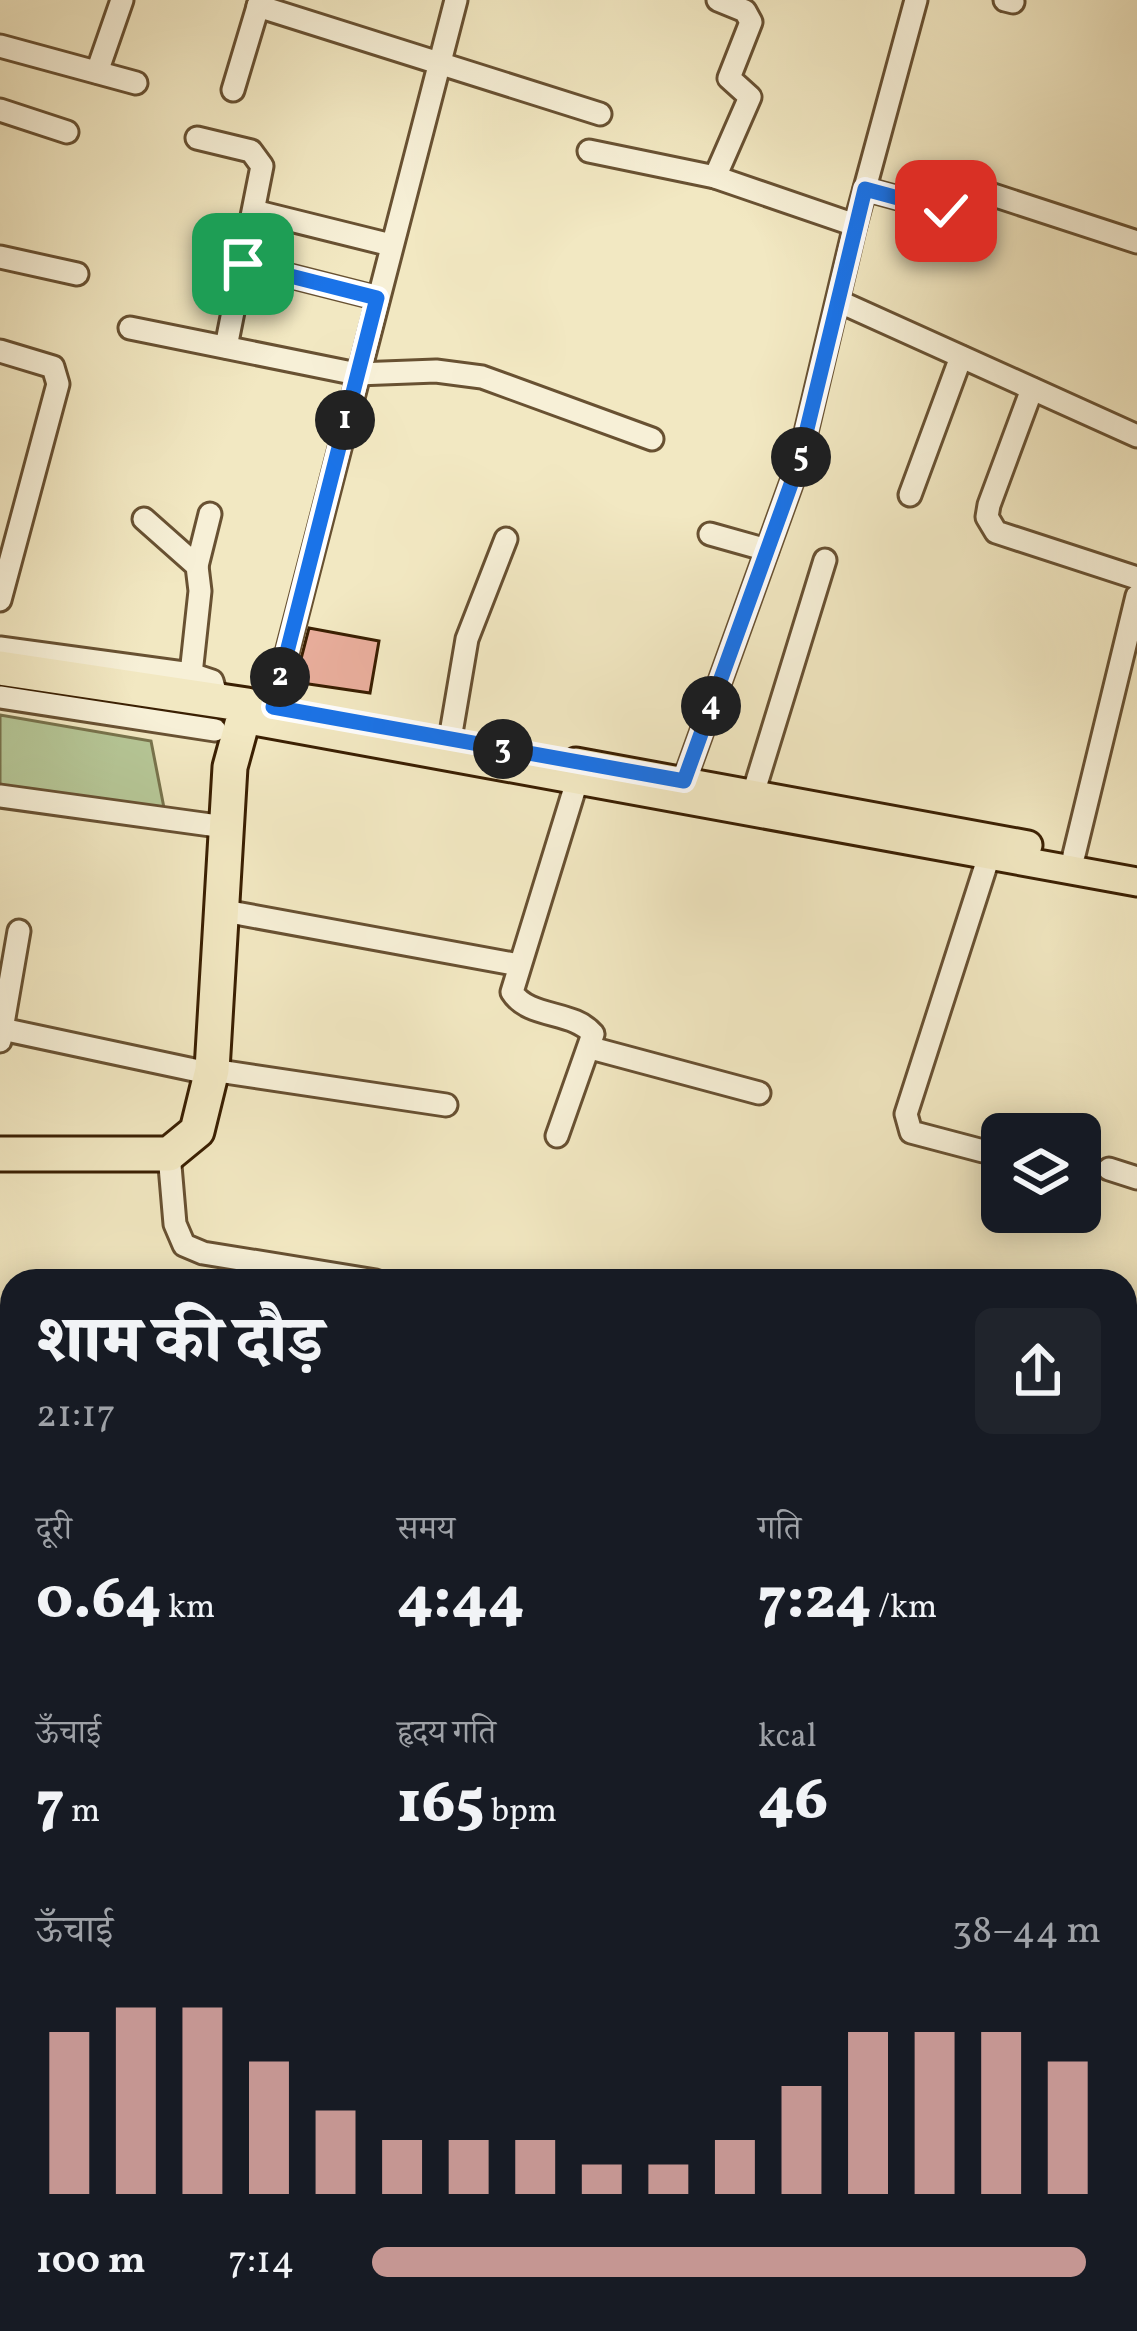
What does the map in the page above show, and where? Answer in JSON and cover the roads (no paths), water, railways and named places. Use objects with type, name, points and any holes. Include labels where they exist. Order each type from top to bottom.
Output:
[{"type":"highway","points":[[0,668],[219,705],[219,910],[197,1131],[169,1154],[0,1154]]},
{"type":"highway","points":[[0,1137],[115,1138],[165,1133],[176,1127],[203,1070],[217,826]]},
{"type":"main road","points":[[219,705],[450,739],[1137,866]]},
{"type":"main road","points":[[219,705],[577,781],[1137,882]]},
{"type":"street","points":[[97,72],[122,0]]},
{"type":"street","points":[[219,705],[357,374],[456,0]]},
{"type":"street","points":[[715,177],[750,97],[729,78],[750,29],[750,16],[718,0]]},
{"type":"street","points":[[684,781],[799,462],[855,225],[916,0]]},
{"type":"street","points":[[233,90],[259,3],[600,114]]},
{"type":"street","points":[[0,46],[136,83]]},
{"type":"street","points":[[0,110],[67,132]]},
{"type":"street","points":[[197,138],[257,157],[261,177],[226,347]]},
{"type":"street","points":[[589,151],[715,177],[855,225]]},
{"type":"street","points":[[865,189],[946,211],[981,190],[1136,242]]},
{"type":"street","points":[[254,211],[391,244]]},
{"type":"street","points":[[0,257],[77,274]]},
{"type":"street","points":[[243,264],[377,298]]},
{"type":"street","points":[[838,301],[1137,436]]},
{"type":"street","points":[[130,328],[357,374],[469,374],[652,439]]},
{"type":"street","points":[[0,351],[44,362],[58,374],[0,600]]},
{"type":"street","points":[[910,495],[961,357]]},
{"type":"street","points":[[1032,389],[988,505],[990,526],[995,532],[1137,578]]},
{"type":"street","points":[[209,514],[197,566],[219,705]]},
{"type":"street","points":[[144,519],[197,566]]},
{"type":"street","points":[[710,534],[767,550]]},
{"type":"street","points":[[450,739],[467,639],[506,539]]},
{"type":"street","points":[[753,794],[825,560]]},
{"type":"street","points":[[1073,854],[1137,596]]},
{"type":"street","points":[[0,648],[219,705]]},
{"type":"street","points":[[0,697],[219,705]]},
{"type":"street","points":[[557,1136],[593,1034],[587,1027],[514,998],[519,965],[577,781]]},
{"type":"street","points":[[0,796],[217,826]]},
{"type":"street","points":[[981,1150],[910,1132],[906,1114],[988,856]]},
{"type":"street","points":[[219,910],[519,965]]},
{"type":"street","points":[[19,931],[1,1035],[446,1106]]},
{"type":"street","points":[[591,1048],[759,1093]]},
{"type":"street","points":[[169,1154],[175,1225],[184,1245],[203,1253],[300,1269]]},
{"type":"street","points":[[1109,1169],[1137,1178]]}]
